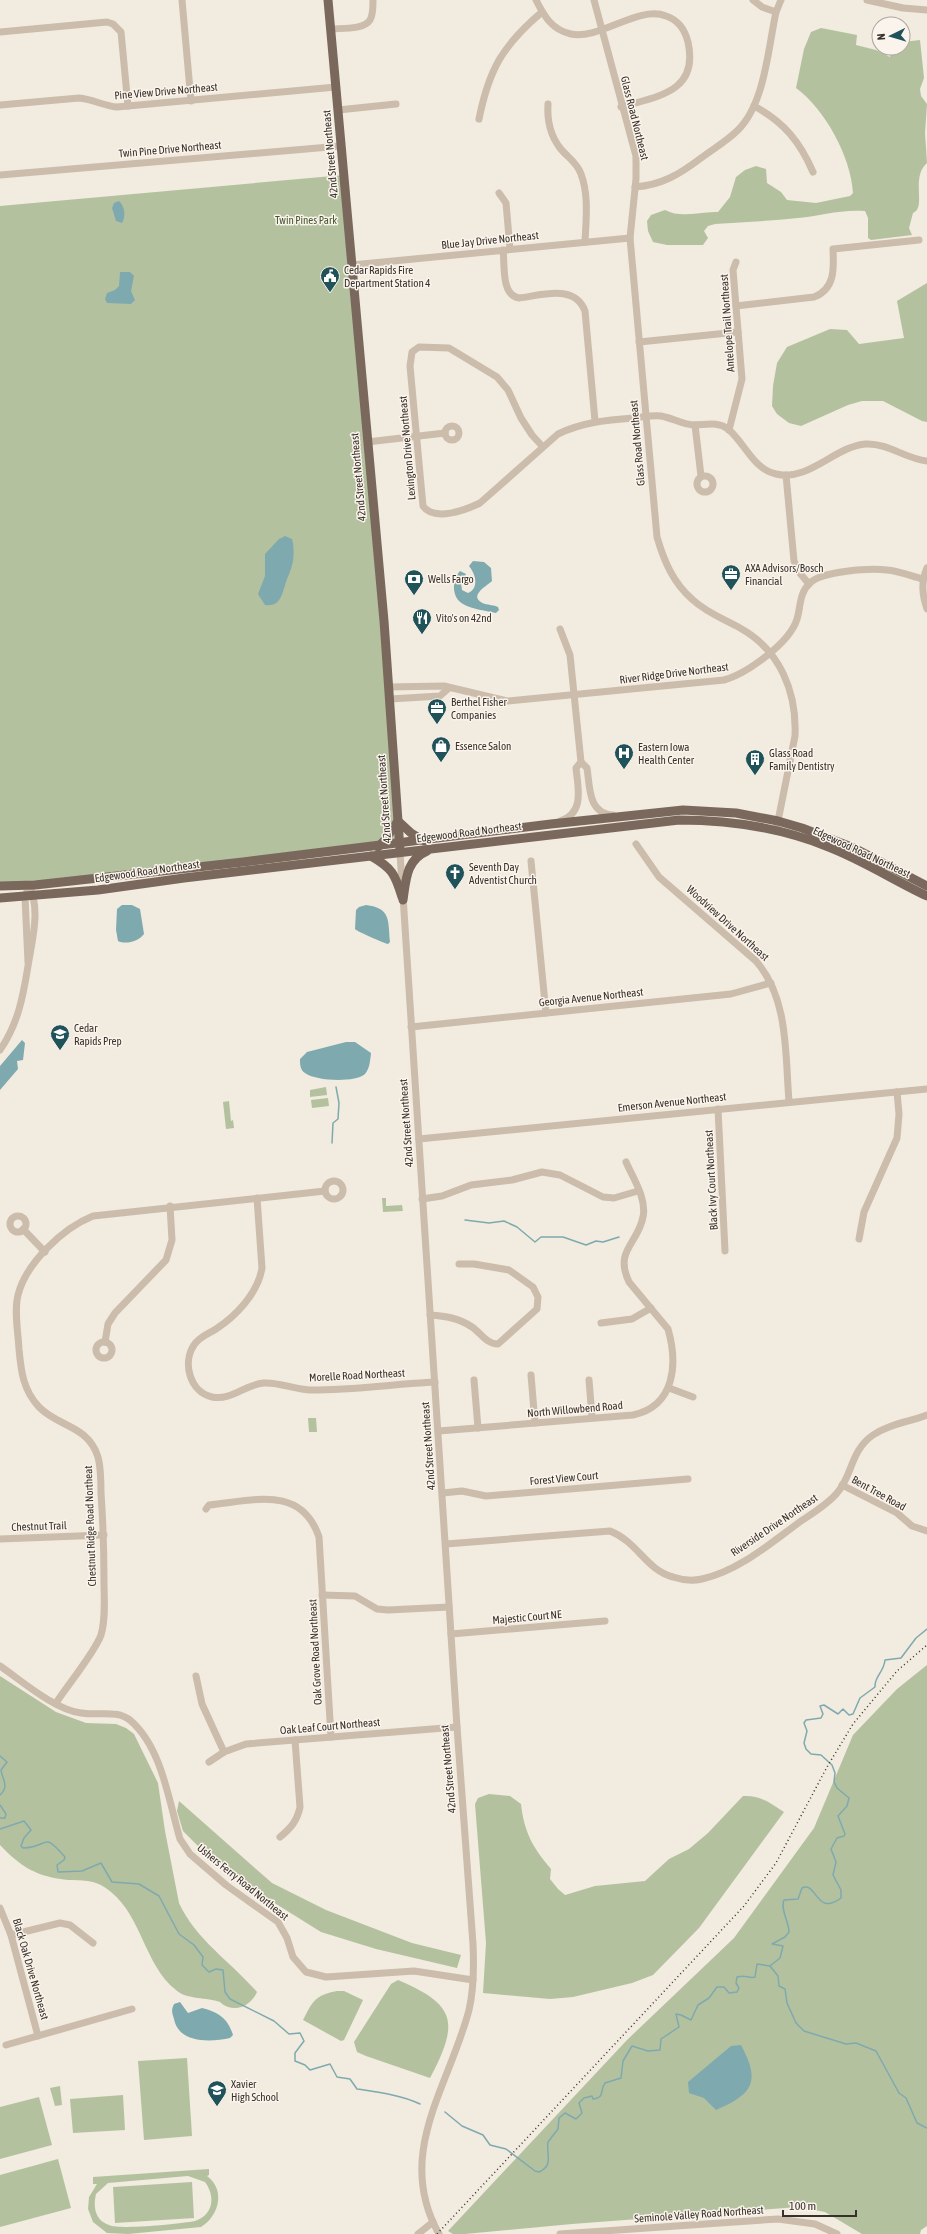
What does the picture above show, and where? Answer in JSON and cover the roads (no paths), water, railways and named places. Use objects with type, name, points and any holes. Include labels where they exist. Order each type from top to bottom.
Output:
[{"type":"main road","name":"42nd Street Northeast","points":[[328,0],[389,687],[400,848]]},
{"type":"main road","name":"Edgewood Road Northeast","points":[[0,886],[30,893],[371,856],[424,841],[551,824],[683,810],[710,811],[832,838],[927,886]]},
{"type":"main road","points":[[378,847],[385,840],[398,820],[411,833],[424,841]]},
{"type":"main road","name":"Edgewood Road Northeast","points":[[0,898],[144,873],[378,847],[432,849],[679,820],[777,825],[827,846],[927,896]]},
{"type":"main road","points":[[403,900],[407,870],[412,861],[421,854],[432,849]]},
{"type":"main road","points":[[371,856],[391,870],[396,878],[403,900]]},
{"type":"main road","points":[[885,875],[904,878],[909,876]]},
{"type":"street","points":[[182,0],[191,100]]},
{"type":"street","points":[[536,0],[542,12],[555,28],[573,34],[601,30],[645,16],[664,15],[678,22],[686,36],[690,60],[690,68],[678,88],[621,107]]},
{"type":"street","name":"Glass Road Northeast","points":[[594,0],[621,107],[636,156],[635,187],[630,238],[657,537],[666,565],[676,581],[693,601],[716,616],[750,634],[770,651],[790,688],[796,721],[795,736],[777,825]]},
{"type":"street","points":[[753,0],[762,7],[776,12]]},
{"type":"street","points":[[635,187],[650,186],[680,174],[738,130],[754,106],[776,12],[781,0]]},
{"type":"street","points":[[867,0],[903,8],[927,10]]},
{"type":"street","points":[[330,29],[360,26],[367,23],[371,18],[373,1]]},
{"type":"street","points":[[479,118],[483,96],[497,62],[508,44],[542,12]]},
{"type":"street","points":[[0,32],[107,22],[113,24],[121,32],[128,106]]},
{"type":"street","name":"Pine View Drive Northeast","points":[[0,105],[88,98],[108,106],[128,106],[336,87]]},
{"type":"street","points":[[338,110],[396,104]]},
{"type":"street","points":[[548,104],[547,118],[552,134],[560,148],[574,161],[581,172],[585,185],[586,242]]},
{"type":"street","points":[[754,106],[771,115],[784,126],[805,154],[813,172]]},
{"type":"street","name":"Twin Pine Drive Northeast","points":[[0,175],[341,146]]},
{"type":"street","points":[[499,193],[506,203],[508,292],[513,297],[520,298],[566,293],[576,296],[581,301],[585,311],[595,421]]},
{"type":"street","name":"Blue Jay Drive Northeast","points":[[352,265],[630,238]]},
{"type":"street","points":[[736,306],[814,297],[822,294],[826,289],[834,270],[833,249],[919,240]]},
{"type":"street","name":"Antelope Trail Northeast","points":[[729,430],[733,420],[733,407],[742,379],[733,270],[736,262]]},
{"type":"street","points":[[639,342],[738,332]]},
{"type":"street","name":"Lexington Drive Northeast","points":[[543,447],[532,435],[521,418],[508,390],[497,377],[449,348],[419,347],[412,352],[410,359],[423,506],[427,511],[436,514],[465,509],[480,503],[558,434],[571,428],[595,421],[659,416],[695,425],[717,424],[729,430]]},
{"type":"street","points":[[695,425],[701,476]]},
{"type":"street","points":[[729,430],[761,466],[775,474],[786,475],[808,469],[852,447],[866,444],[879,444],[927,461]]},
{"type":"street","points":[[367,442],[445,433]]},
{"type":"street","points":[[786,475],[794,561],[799,572],[809,584],[824,575],[873,570],[887,570],[923,578]]},
{"type":"street","points":[[927,568],[923,578],[923,596],[927,609]]},
{"type":"street","name":"River Ridge Drive Northeast","points":[[389,687],[433,685],[507,701],[724,680],[746,671],[770,651],[792,629],[797,619],[802,594],[809,584]]},
{"type":"street","points":[[560,629],[570,655],[581,762],[587,768],[590,796],[598,811],[607,814],[627,815]]},
{"type":"street","points":[[390,700],[440,696],[449,688]]},
{"type":"street","points":[[551,824],[566,819],[574,814],[578,806],[579,798],[576,768],[581,762]]},
{"type":"street","name":"Woodview Drive Northeast","points":[[636,844],[659,877],[756,961],[771,983],[780,1004],[789,1101]]},
{"type":"street","name":"42nd Street Northeast","points":[[400,848],[457,1727],[471,1901],[473,1980],[466,2021],[431,2112],[424,2138],[422,2178],[429,2210],[439,2234]]},
{"type":"street","points":[[531,861],[546,1013]]},
{"type":"street","points":[[0,1050],[10,1034],[20,1011],[25,991],[28,966],[33,945],[30,893]]},
{"type":"street","name":"Georgia Avenue Northeast","points":[[411,1027],[731,994],[771,983]]},
{"type":"street","name":"Emerson Avenue Northeast","points":[[419,1139],[789,1101],[927,1089]]},
{"type":"street","points":[[859,1239],[864,1212],[897,1138],[899,1114],[897,1092]]},
{"type":"street","name":"Black Ivy Court Northeast","points":[[718,1109],[725,1251]]},
{"type":"street","points":[[626,1162],[644,1208],[644,1217],[624,1256],[624,1265],[629,1282],[668,1329],[672,1356],[669,1388],[693,1397]]},
{"type":"street","points":[[422,1199],[442,1196],[471,1185],[512,1180],[542,1172],[560,1175],[603,1197],[614,1198],[638,1191]]},
{"type":"street","name":"Chestnut Ridge Road Northeat","points":[[56,1703],[101,1636],[104,1611],[104,1535],[100,1475],[98,1457],[93,1446],[75,1428],[48,1415],[40,1408],[24,1384],[21,1371],[17,1309],[18,1296],[26,1275],[45,1252],[70,1227],[93,1216],[170,1206],[325,1191]]},
{"type":"street","name":"Morelle Road Northeast","points":[[257,1198],[262,1268],[260,1280],[254,1290],[230,1318],[198,1339],[193,1345],[188,1360],[188,1368],[194,1385],[211,1396],[226,1398],[261,1383],[280,1384],[311,1390],[435,1382]]},
{"type":"street","points":[[104,1342],[108,1324],[115,1313],[166,1260],[172,1240],[170,1206]]},
{"type":"street","points":[[24,1229],[45,1252]]},
{"type":"street","points":[[430,1315],[458,1319],[472,1327],[488,1342],[498,1344],[537,1309],[538,1297],[533,1287],[509,1270],[486,1265],[459,1264]]},
{"type":"street","points":[[601,1323],[632,1319],[651,1308]]},
{"type":"street","points":[[532,1375],[536,1423]]},
{"type":"street","points":[[474,1380],[478,1428]]},
{"type":"street","points":[[589,1380],[592,1418]]},
{"type":"street","name":"North Willowbend Road","points":[[439,1431],[644,1412],[656,1405],[669,1388]]},
{"type":"street","name":"Riverside Drive Northeast","points":[[446,1544],[610,1531],[626,1538],[653,1567],[662,1573],[682,1579],[702,1579],[729,1568],[758,1552],[831,1499],[842,1485],[855,1455],[873,1435],[893,1425],[927,1415]]},
{"type":"street","name":"Forest View Court","points":[[443,1493],[462,1492],[486,1496],[688,1479]]},
{"type":"street","name":"Bent Tree Road","points":[[842,1485],[897,1513],[912,1526],[927,1531]]},
{"type":"street","name":"Oak Grove Road Northeast","points":[[206,1509],[209,1505],[271,1499],[291,1503],[301,1508],[314,1525],[318,1537],[331,1737]]},
{"type":"street","name":"Chestnut Trail","points":[[0,1539],[104,1535]]},
{"type":"street","points":[[322,1595],[355,1596],[377,1609],[388,1610],[449,1607]]},
{"type":"street","name":"Majestic Court NE","points":[[451,1634],[605,1621]]},
{"type":"street","name":"Ushers Ferry Road Northeast","points":[[0,1666],[56,1703],[75,1712],[119,1715],[131,1720],[153,1752],[161,1770],[180,1839],[185,1848],[226,1885],[278,1922],[288,1938],[293,1958],[306,1972],[326,1977],[414,1971],[473,1980]]},
{"type":"street","points":[[196,1676],[202,1704],[224,1752]]},
{"type":"street","name":"Oak Leaf Court Northeast","points":[[209,1762],[224,1752],[246,1744],[457,1727]]},
{"type":"street","points":[[280,1837],[291,1828],[298,1818],[300,1807],[295,1740]]},
{"type":"street","name":"Black Oak Drive Northeast","points":[[0,1908],[11,1934],[38,2036]]},
{"type":"street","points":[[11,1934],[60,1923],[70,1925],[93,1943]]},
{"type":"street","points":[[6,2045],[132,2010]]},
{"type":"street","name":"Seminole Valley Road Northeast","points":[[560,2234],[778,2219],[815,2224],[837,2234]]},
{"type":"street","points":[[418,2234],[433,2222]]},
{"type":"water","points":[[119,201],[123,206],[124,212],[122,223],[116,221],[112,208],[114,203]]},
{"type":"water","points":[[120,272],[130,272],[134,276],[131,291],[135,300],[131,304],[107,303],[105,299],[107,293],[115,290],[119,286]]},
{"type":"water","points":[[285,536],[292,539],[293,543],[294,555],[291,568],[282,595],[278,602],[265,605],[258,594],[265,576],[265,554],[279,539]]},
{"type":"water","points":[[473,561],[484,562],[491,568],[492,581],[477,595],[480,601],[485,604],[498,607],[499,610],[496,613],[466,606],[456,597],[454,584],[460,571],[466,574],[461,583],[462,590],[468,593],[474,588],[475,580],[473,572],[469,566]]},
{"type":"water","points":[[122,905],[132,905],[140,909],[144,934],[139,939],[132,942],[125,943],[118,941],[116,930],[117,909]]},
{"type":"water","points":[[366,905],[380,909],[387,916],[390,942],[388,944],[355,929],[356,910],[359,907]]},
{"type":"water","points":[[22,1040],[25,1043],[23,1060],[17,1061],[18,1069],[0,1090],[0,1066]]},
{"type":"water","points":[[346,1042],[355,1042],[371,1053],[369,1067],[365,1074],[353,1079],[335,1080],[310,1076],[302,1070],[300,1059],[307,1052]]},
{"type":"water","points":[[180,2002],[188,2013],[202,2008],[218,2014],[228,2024],[233,2035],[230,2038],[205,2040],[189,2037],[182,2033],[177,2027],[172,2012],[174,2004]]},
{"type":"water","points":[[741,2045],[751,2069],[752,2078],[750,2085],[745,2092],[729,2104],[716,2110],[704,2098],[689,2093],[688,2082],[731,2046]]},
{"type":"waterway","points":[[332,1143],[333,1123],[338,1119],[339,1103],[336,1087]]},
{"type":"waterway","points":[[465,1220],[489,1223],[504,1221],[517,1227],[535,1242],[541,1237],[563,1237],[586,1245],[596,1241],[603,1242],[619,1237]]},
{"type":"waterway","points":[[445,2112],[462,2126],[483,2135],[490,2145],[506,2149],[535,2171],[539,2172],[544,2169],[548,2163],[548,2142],[558,2129],[559,2118],[565,2113],[576,2119],[582,2113],[579,2103],[584,2098],[592,2096],[593,2099],[600,2097],[605,2083],[621,2078],[623,2061],[632,2046],[648,2051],[660,2050],[661,2039],[679,2027],[676,2014],[691,2020],[698,2005],[709,1998],[717,1987],[724,1987],[729,1993],[737,1992],[739,1988],[736,1983],[737,1977],[755,1977],[757,1964],[770,1966],[780,1958],[783,1946],[772,1944],[785,1937],[789,1932],[783,1907],[784,1900],[798,1899],[802,1888],[807,1887],[811,1889],[818,1898],[826,1903],[833,1903],[841,1898],[841,1890],[833,1875],[836,1862],[831,1849],[837,1838],[844,1836],[845,1834],[838,1816],[847,1806],[849,1798],[837,1788],[834,1782],[835,1773],[832,1765],[821,1755],[811,1754],[806,1749],[804,1743],[807,1731],[804,1723],[806,1720],[821,1718],[823,1714],[820,1706],[824,1705],[838,1714],[843,1709],[849,1715],[853,1714],[860,1698],[875,1687],[876,1680],[883,1668],[885,1660],[901,1658],[916,1638],[927,1629]]},
{"type":"waterway","points":[[0,1756],[7,1762],[1,1770],[5,1782],[5,1789],[0,1795]]},
{"type":"waterway","points":[[0,1805],[6,1814],[5,1818],[0,1818]]},
{"type":"waterway","points":[[0,1829],[24,1821],[31,1830],[24,1838],[21,1846],[23,1848],[32,1847],[46,1842],[52,1844],[65,1857],[64,1860],[57,1865],[58,1872],[82,1871],[101,1863],[112,1882],[139,1884],[159,1896],[179,1934],[194,1945],[203,1957],[202,1965],[209,1972],[216,1969],[223,1970],[225,1992],[230,1999],[274,2021],[289,2034],[300,2033],[304,2041],[295,2053],[295,2061],[305,2065],[310,2070],[330,2064],[337,2077],[350,2079],[357,2089],[397,2096],[420,2104]]},
{"type":"waterway","points":[[770,1966],[778,1976],[779,1986],[785,1989],[787,2003],[796,2023],[804,2031],[846,2044],[856,2043],[876,2051],[899,2093],[906,2098],[917,2123],[927,2128]]},
{"type":"railway","points":[[437,2234],[744,1906],[776,1863],[827,1767],[853,1724],[897,1671],[927,1645]]},
{"type":"place","name":"Cedar Rapids Fire Department Station 4","points":[[330,293]]},
{"type":"place","name":"AXA Advisors/Bosch Financial","points":[[731,591]]},
{"type":"place","name":"Wells Fargo","points":[[414,596]]},
{"type":"place","name":"Vito's on 42nd","points":[[422,635]]},
{"type":"place","name":"Berthel Fisher Companies","points":[[437,725]]},
{"type":"place","name":"Essence Salon","points":[[441,763]]},
{"type":"place","name":"Eastern Iowa Health Center","points":[[624,770]]},
{"type":"place","name":"Glass Road Family Dentistry","points":[[755,776]]},
{"type":"place","name":"Seventh Day Adventist Church","points":[[455,890]]},
{"type":"place","name":"Cedar Rapids Prep","points":[[60,1051]]},
{"type":"place","name":"Xavier High School","points":[[217,2107]]},
{"type":"park label","name":"Twin Pines Park","points":[[306,220]]}]
